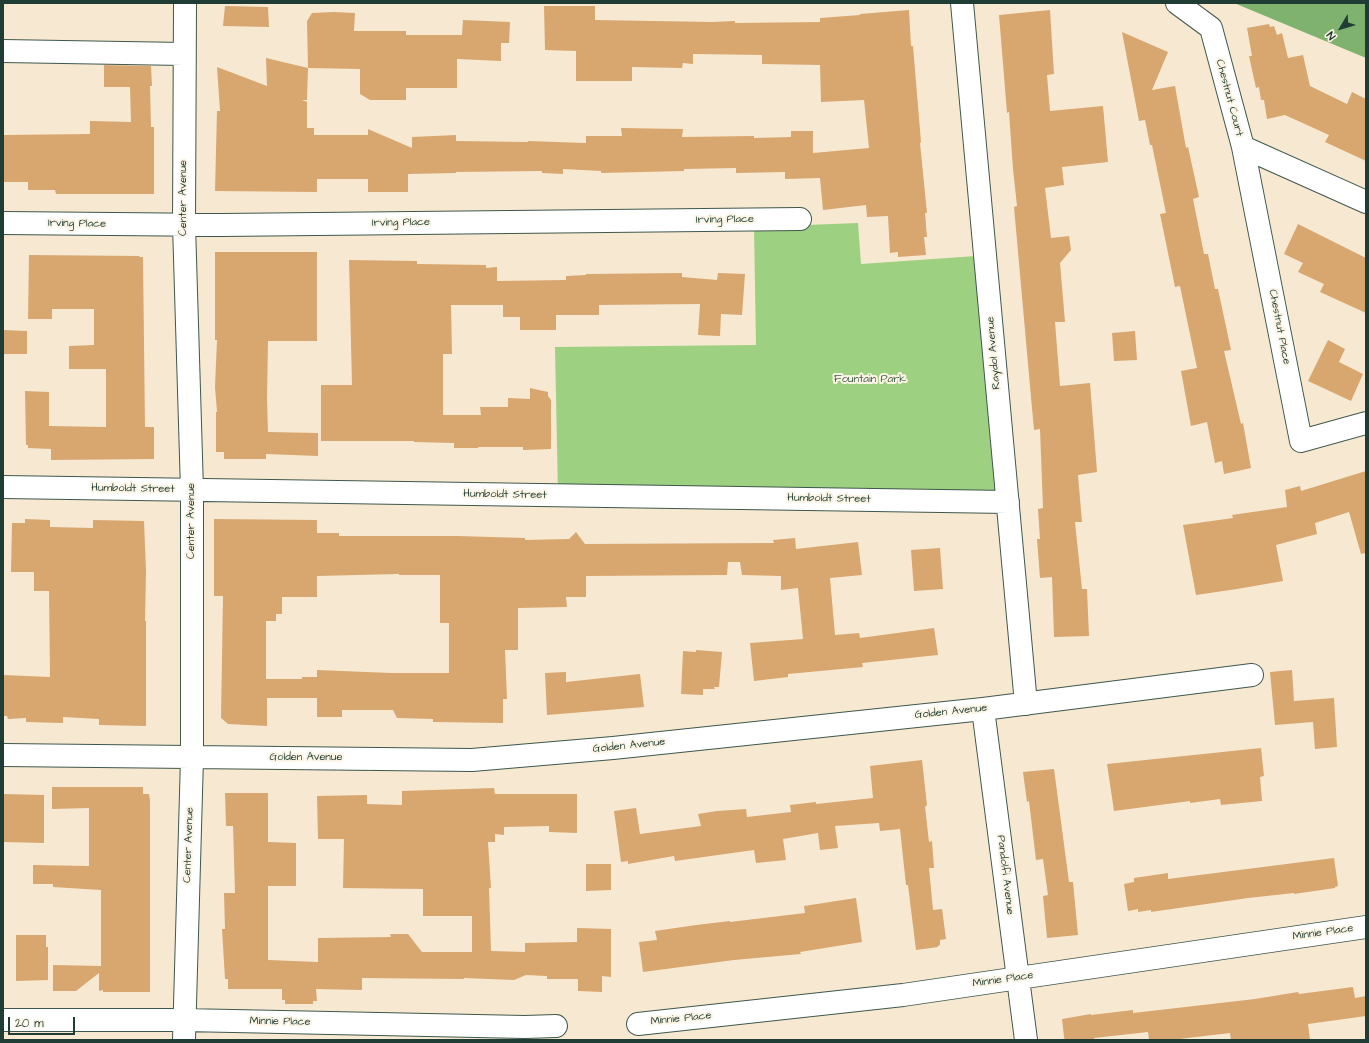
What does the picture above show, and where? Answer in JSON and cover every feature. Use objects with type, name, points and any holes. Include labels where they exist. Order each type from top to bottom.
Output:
[{"type":"street","name":"Center Avenue","points":[[184,1030],[192,758],[192,490],[184,225],[185,3]]},
{"type":"street","name":"Raydol Avenue","points":[[962,3],[1026,704]]},
{"type":"street","name":"Chestnut Court","points":[[1177,3],[1211,28],[1243,146],[1366,202]]},
{"type":"street","points":[[3,51],[184,54]]},
{"type":"street","name":"Chestnut Place","points":[[1243,146],[1301,441],[1366,423]]},
{"type":"street","name":"Irving Place","points":[[3,223],[184,225],[800,219]]},
{"type":"street","name":"Humboldt Street","points":[[3,487],[1008,502]]},
{"type":"street","name":"Golden Avenue","points":[[3,755],[472,760],[613,748],[983,709],[1252,675]]},
{"type":"street","name":"Pandolfi Avenue","points":[[983,709],[1026,1040]]},
{"type":"street","name":"Minnie Place","points":[[638,1024],[903,995],[1366,927]]},
{"type":"street","name":"Minnie Place","points":[[3,1020],[184,1030],[556,1026]]},
{"type":"green space","points":[[1234,3],[1366,3],[1366,58]]},
{"type":"green space","name":"Fountain Park","points":[[858,223],[861,264],[976,256],[999,496],[558,495],[555,347],[756,345],[754,227]]},
{"type":"building","points":[[225,6],[268,7],[269,27],[223,26]]},
{"type":"building","points":[[544,6],[595,6],[595,20],[735,21],[735,23],[820,22],[820,18],[909,10],[927,213],[925,213],[927,237],[924,237],[926,255],[898,257],[898,252],[890,253],[888,216],[867,217],[866,205],[823,210],[820,178],[785,179],[785,172],[736,173],[736,168],[601,173],[601,171],[563,169],[563,174],[542,173],[542,171],[456,172],[408,174],[408,192],[368,192],[368,179],[317,179],[317,192],[215,191],[217,111],[220,111],[217,67],[267,86],[266,58],[308,68],[307,100],[302,100],[307,102],[307,128],[314,128],[314,135],[368,135],[368,129],[412,148],[412,137],[456,135],[456,141],[586,143],[586,136],[622,136],[621,128],[683,129],[682,137],[791,137],[791,131],[813,131],[813,153],[869,148],[864,100],[821,102],[820,65],[762,64],[762,55],[693,54],[693,64],[683,63],[682,68],[632,67],[632,81],[576,81],[576,51],[545,50]]},
{"type":"building","points":[[1050,10],[1054,74],[1047,75],[1050,111],[1103,106],[1108,162],[1062,167],[1064,185],[1045,188],[1051,238],[1069,236],[1071,250],[1060,263],[1065,322],[1055,322],[1060,386],[1090,383],[1097,472],[1078,475],[1082,522],[1075,522],[1082,589],[1087,589],[1089,636],[1054,637],[1052,577],[1040,578],[1037,539],[1040,539],[1038,509],[1043,508],[1040,429],[1034,430],[1014,207],[1017,206],[1009,112],[1007,113],[999,15]]},
{"type":"building","points":[[312,13],[355,13],[354,31],[406,31],[406,35],[462,35],[463,20],[510,22],[509,43],[501,43],[501,61],[457,59],[457,88],[406,88],[406,100],[370,100],[360,94],[360,69],[308,68],[307,21]]},
{"type":"building","points":[[1269,24],[1270,27],[1274,26],[1277,35],[1282,33],[1288,58],[1303,55],[1310,86],[1347,104],[1352,92],[1366,99],[1366,161],[1325,142],[1329,135],[1285,115],[1267,119],[1264,100],[1261,100],[1259,87],[1256,88],[1249,56],[1252,56],[1247,28]]},
{"type":"building","points":[[1122,32],[1168,52],[1152,90],[1175,86],[1186,148],[1188,147],[1199,197],[1193,199],[1204,254],[1208,254],[1215,289],[1218,289],[1231,350],[1224,351],[1241,424],[1243,423],[1251,468],[1224,474],[1222,461],[1215,463],[1207,422],[1191,426],[1181,371],[1197,368],[1180,286],[1175,287],[1160,214],[1166,213],[1152,145],[1150,145],[1145,120],[1139,121]]},
{"type":"building","points":[[104,65],[151,66],[151,127],[154,127],[154,194],[56,194],[55,190],[28,190],[28,182],[3,182],[3,135],[90,134],[90,121],[131,122],[130,87],[104,87]]},
{"type":"building","points":[[1298,224],[1366,258],[1366,313],[1320,292],[1324,284],[1298,272],[1303,263],[1284,254]]},
{"type":"building","points":[[215,252],[317,252],[317,341],[268,341],[267,399],[268,432],[318,433],[318,456],[266,454],[266,459],[224,459],[224,452],[216,452],[217,412],[215,387],[217,340],[215,340]]},
{"type":"building","points":[[29,255],[143,257],[145,427],[154,427],[154,459],[51,460],[51,449],[28,448],[28,445],[26,445],[25,391],[49,392],[49,426],[106,427],[106,369],[69,369],[69,346],[94,345],[94,309],[52,309],[52,319],[28,319]]},
{"type":"building","points":[[349,260],[417,261],[417,264],[486,265],[486,268],[497,267],[497,281],[566,280],[566,276],[586,274],[682,273],[682,277],[717,280],[718,273],[745,274],[742,315],[721,314],[720,336],[698,335],[700,304],[599,305],[599,315],[556,315],[556,330],[520,330],[520,317],[503,317],[503,305],[451,305],[452,354],[443,354],[443,415],[481,415],[480,407],[508,407],[508,398],[530,399],[530,388],[548,392],[548,396],[551,400],[551,449],[523,450],[523,447],[454,448],[454,443],[414,441],[321,441],[321,385],[352,385]]},
{"type":"building","points":[[3,330],[27,331],[27,354],[3,354]]},
{"type":"building","points":[[1135,331],[1137,360],[1114,361],[1112,333]]},
{"type":"building","points":[[1328,340],[1345,349],[1339,362],[1363,374],[1351,401],[1308,381]]},
{"type":"building","points":[[1366,471],[1366,553],[1361,554],[1349,512],[1315,523],[1317,534],[1276,545],[1283,581],[1196,595],[1183,525],[1233,518],[1232,515],[1287,507],[1285,490],[1300,486],[1301,491]]},
{"type":"building","points":[[25,519],[50,520],[50,527],[93,528],[93,520],[144,521],[146,571],[146,726],[99,725],[99,719],[63,717],[63,723],[26,722],[26,718],[8,719],[7,716],[3,716],[3,675],[50,677],[49,591],[34,591],[34,572],[11,572],[12,523],[25,523]]},
{"type":"building","points":[[214,519],[317,520],[317,533],[339,533],[339,536],[457,536],[525,538],[525,540],[569,539],[576,532],[585,544],[774,543],[773,540],[795,538],[796,549],[858,542],[862,575],[830,578],[835,635],[859,633],[860,638],[934,628],[938,655],[862,663],[863,667],[788,674],[788,677],[754,681],[750,643],[803,639],[798,588],[781,590],[781,576],[742,575],[740,562],[728,562],[727,575],[586,576],[586,597],[566,597],[567,607],[518,608],[518,650],[505,650],[507,699],[503,699],[503,723],[433,722],[433,719],[397,718],[393,710],[342,710],[342,717],[317,717],[317,698],[267,698],[267,726],[228,724],[221,718],[223,596],[214,596]],"holes":[[[440,575],[440,623],[449,623],[449,673],[391,673],[317,670],[317,677],[302,677],[302,679],[266,679],[266,621],[276,621],[276,614],[282,614],[282,597],[317,597],[317,576]]]},
{"type":"building","points":[[940,548],[943,589],[914,591],[911,550]]},
{"type":"building","points":[[696,650],[722,652],[719,687],[714,687],[715,689],[703,689],[703,695],[681,694],[683,651],[696,652]]},
{"type":"building","points":[[1292,670],[1294,701],[1334,698],[1337,747],[1315,749],[1313,722],[1275,725],[1270,672]]},
{"type":"building","points":[[566,672],[566,682],[640,674],[644,707],[547,715],[545,673]]},
{"type":"building","points":[[1261,748],[1264,776],[1260,777],[1262,801],[1221,805],[1220,799],[1190,803],[1190,801],[1114,811],[1107,764]]},
{"type":"building","points":[[922,760],[927,805],[925,807],[929,842],[932,841],[934,868],[929,868],[933,910],[942,909],[946,939],[940,940],[940,945],[938,947],[916,950],[908,885],[906,885],[900,829],[880,831],[879,823],[835,826],[838,848],[820,850],[818,833],[783,839],[786,860],[756,863],[754,850],[675,861],[674,856],[628,864],[628,861],[621,862],[614,811],[636,808],[640,834],[701,826],[698,814],[717,811],[746,809],[747,817],[791,812],[790,805],[873,798],[870,766]]},
{"type":"building","points":[[1054,769],[1069,882],[1073,882],[1078,935],[1047,938],[1043,896],[1048,895],[1043,859],[1036,860],[1029,801],[1027,802],[1023,772]]},
{"type":"building","points":[[52,787],[143,787],[143,794],[149,794],[150,992],[99,991],[99,973],[76,991],[53,991],[53,965],[101,966],[101,890],[53,887],[53,884],[33,884],[33,865],[89,866],[89,808],[52,809]]},
{"type":"building","points":[[494,788],[495,794],[577,794],[577,833],[549,832],[549,826],[504,827],[504,835],[495,834],[495,842],[488,842],[491,888],[489,888],[491,951],[525,952],[525,943],[577,942],[577,928],[611,929],[611,977],[602,976],[602,992],[578,991],[578,979],[547,979],[547,976],[526,975],[514,980],[464,978],[362,978],[362,990],[316,989],[317,1001],[313,1001],[313,1004],[285,1004],[285,1000],[282,1000],[282,989],[228,989],[228,979],[225,979],[222,929],[225,929],[224,893],[235,893],[233,826],[226,826],[225,793],[268,793],[268,842],[296,843],[296,886],[268,886],[268,960],[318,962],[318,938],[391,937],[390,934],[408,934],[422,952],[472,952],[472,916],[423,916],[423,889],[343,888],[344,839],[318,839],[317,796],[367,795],[367,804],[402,805],[402,791]]},
{"type":"building","points":[[3,794],[44,795],[44,843],[3,842]]},
{"type":"building","points":[[1334,858],[1338,886],[1335,888],[1294,894],[1248,898],[1151,912],[1151,910],[1138,912],[1138,909],[1128,911],[1124,884],[1134,882],[1134,878],[1168,873],[1168,879]]},
{"type":"building","points":[[586,864],[611,864],[611,890],[586,891]]},
{"type":"building","points":[[856,898],[862,942],[800,952],[801,954],[734,960],[643,972],[639,942],[657,940],[655,931],[805,913],[804,906]]},
{"type":"building","points":[[16,935],[46,935],[46,947],[48,947],[48,980],[16,981]]},
{"type":"building","points":[[1353,987],[1355,998],[1366,996],[1366,1016],[1308,1024],[1310,1040],[1231,1040],[1230,1033],[1171,1040],[1149,1040],[1148,1032],[1094,1038],[1095,1040],[1065,1040],[1064,1037],[1062,1019],[1091,1014],[1133,1010],[1133,1013],[1255,999],[1298,992],[1299,994]]}]
